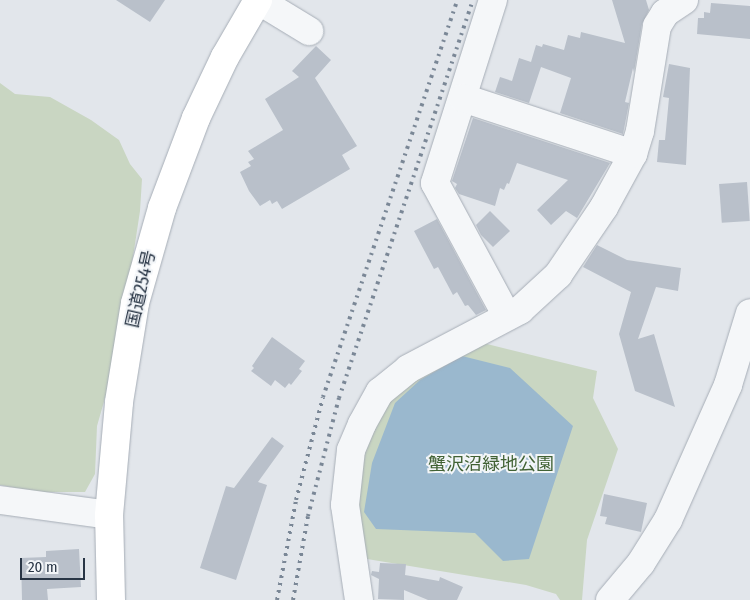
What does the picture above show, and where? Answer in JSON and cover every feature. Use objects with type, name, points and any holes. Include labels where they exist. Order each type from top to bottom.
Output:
[{"type":"highway","name":"国道254号","points":[[111,600],[109,515],[119,402],[136,303],[162,208],[196,118],[225,57],[258,0]]},
{"type":"street","points":[[258,0],[309,31]]},
{"type":"street","points":[[493,0],[435,183],[507,316]]},
{"type":"street","points":[[358,600],[346,505],[351,450],[362,424],[380,392],[408,369],[482,332],[520,310],[558,275],[604,206],[633,154],[640,131],[657,26],[665,13],[684,0]]},
{"type":"street","points":[[463,98],[633,154]]},
{"type":"street","points":[[610,600],[641,563],[668,520],[728,385],[750,313]]},
{"type":"street","points":[[0,500],[109,515]]},
{"type":"green space","points":[[0,83],[15,94],[50,97],[91,120],[119,140],[130,164],[142,179],[140,211],[119,349],[97,426],[95,474],[85,492],[37,492],[0,485]]},
{"type":"green space","name":"蟹沢沼緑地公園","points":[[483,343],[597,371],[593,398],[618,449],[587,540],[582,600],[560,600],[556,594],[526,585],[361,558],[356,535],[358,462],[389,394]]},
{"type":"water","points":[[462,356],[510,368],[573,426],[529,559],[503,561],[475,533],[376,529],[364,512],[372,463],[395,403],[420,380]]},
{"type":"building","points":[[116,0],[165,0],[150,22]]},
{"type":"building","points":[[612,0],[646,0],[649,10],[642,24],[634,72],[633,68],[625,102],[629,103],[623,134],[560,113],[571,78],[541,67],[529,103],[495,92],[500,77],[512,81],[519,58],[531,62],[536,45],[542,47],[543,44],[564,50],[568,35],[580,38],[581,32],[625,43]]},
{"type":"building","points":[[711,3],[750,6],[750,39],[697,34],[698,18],[704,18],[704,12],[710,13]]},
{"type":"building","points":[[316,46],[331,60],[315,78],[357,146],[342,155],[350,169],[282,209],[277,201],[272,204],[270,200],[260,206],[249,191],[240,172],[251,166],[248,162],[254,159],[248,151],[283,130],[265,99],[299,77],[292,71]]},
{"type":"building","points":[[669,64],[690,68],[686,165],[657,162],[659,140],[665,140],[669,98],[663,97]]},
{"type":"building","points":[[473,118],[610,163],[577,218],[566,211],[551,225],[537,210],[568,180],[517,163],[509,184],[507,183],[504,190],[500,188],[495,206],[459,194],[455,188],[457,184],[452,181]]},
{"type":"building","points":[[747,182],[750,221],[722,223],[719,184]]},
{"type":"building","points":[[490,211],[510,231],[493,247],[481,235],[476,225]]},
{"type":"building","points":[[437,219],[486,310],[476,315],[468,305],[465,306],[457,292],[453,295],[438,267],[434,269],[414,231]]},
{"type":"building","points":[[597,245],[627,260],[681,268],[678,291],[656,287],[638,339],[654,334],[675,407],[635,391],[619,334],[631,292],[583,267]]},
{"type":"building","points":[[272,337],[305,361],[299,369],[302,371],[291,385],[289,383],[285,388],[275,380],[271,386],[251,371],[254,368],[252,366]]},
{"type":"building","points":[[272,437],[284,446],[258,482],[267,485],[236,580],[200,568],[226,486],[234,488]]},
{"type":"building","points":[[604,494],[647,503],[641,532],[605,524],[607,517],[600,516]]},
{"type":"building","points":[[79,549],[81,587],[47,589],[48,600],[22,600],[21,558],[46,557],[46,551]]},
{"type":"building","points":[[380,563],[406,564],[405,575],[439,581],[440,577],[463,587],[457,600],[428,600],[404,590],[404,600],[378,599],[379,579],[371,575],[372,571],[379,572]]},
{"type":"railway","points":[[277,600],[296,500],[323,397],[457,0]]},
{"type":"railway","points":[[293,600],[308,516],[339,398],[473,0]]}]
